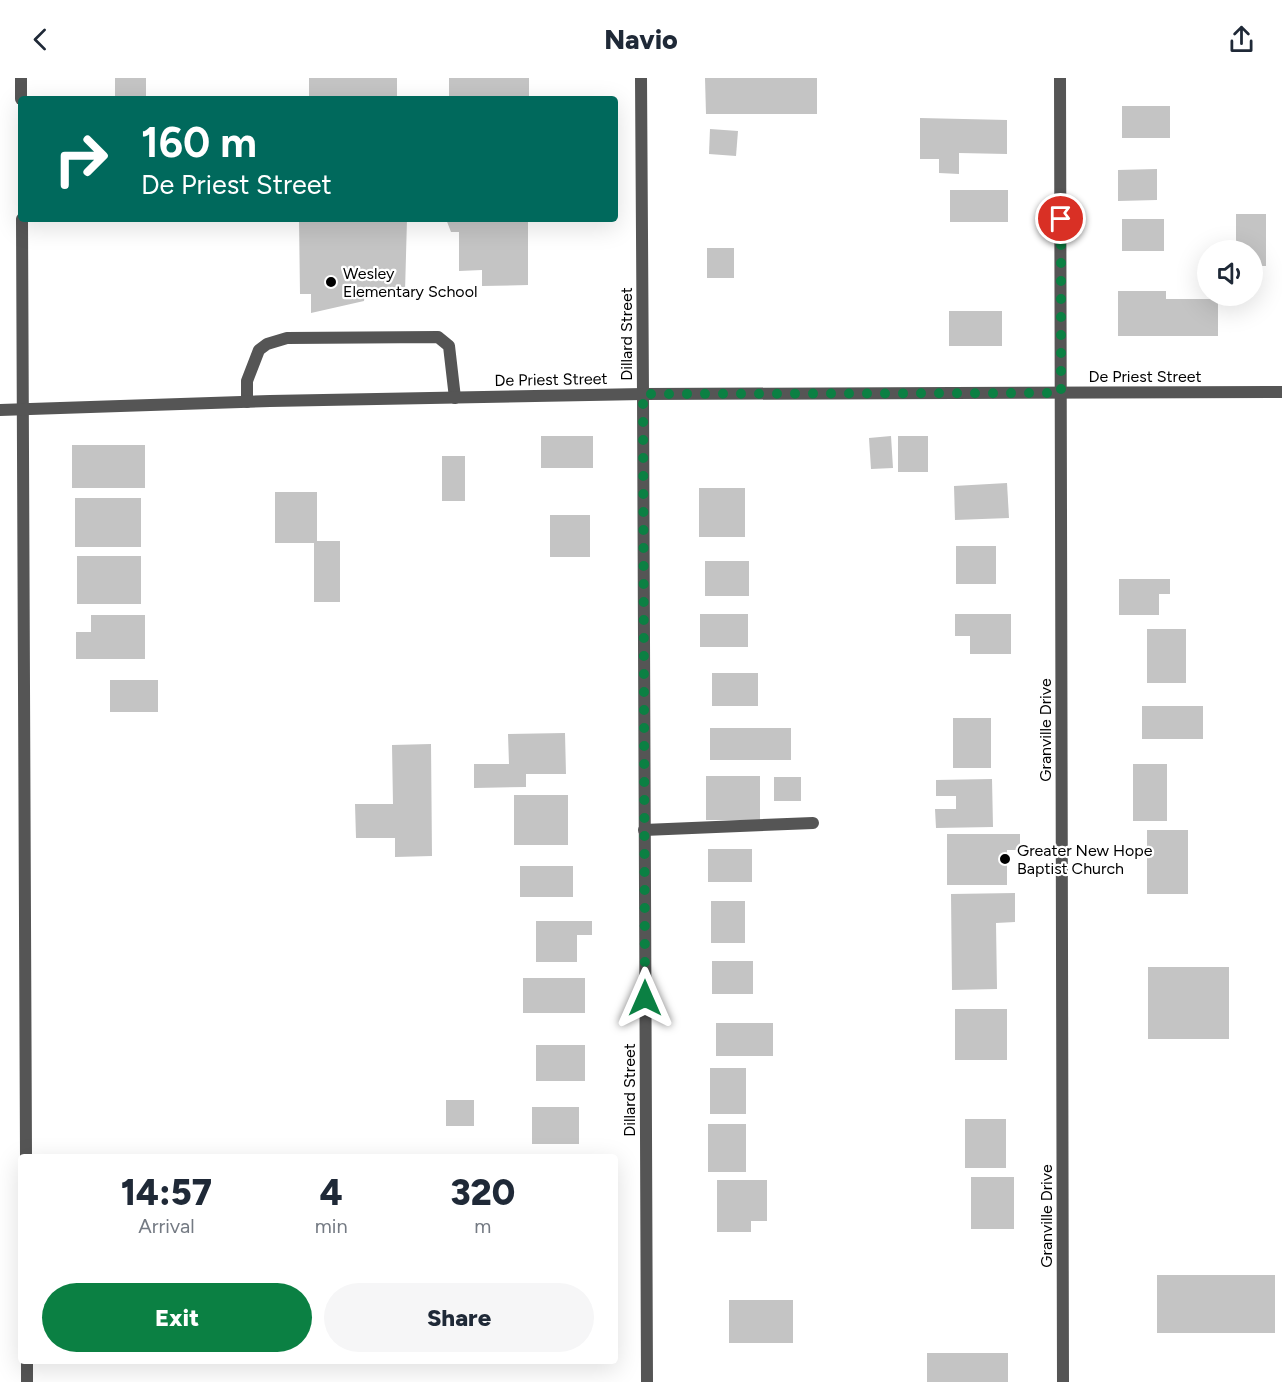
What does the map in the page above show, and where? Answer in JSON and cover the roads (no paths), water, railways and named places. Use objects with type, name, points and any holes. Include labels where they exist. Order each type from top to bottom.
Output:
[{"type":"street","points":[[21,78],[21,96]]},
{"type":"street","name":"Dillard Street","points":[[641,78],[646,1382]]},
{"type":"street","name":"Granville Drive","points":[[1060,78],[1063,1382]]},
{"type":"street","points":[[22,222],[26,1154]]},
{"type":"street","points":[[247,402],[247,381],[259,350],[277,340],[303,338],[438,337],[449,346],[455,398]]},
{"type":"street","name":"De Priest Street","points":[[0,410],[247,402],[643,394],[1282,392]]},
{"type":"street","points":[[645,830],[813,823]]},
{"type":"street","points":[[27,1364],[27,1382]]},
{"type":"place","name":"Wesley Elementary School","points":[[331,282]]},
{"type":"place","name":"Greater New Hope Baptist Church","points":[[1005,859]]}]
